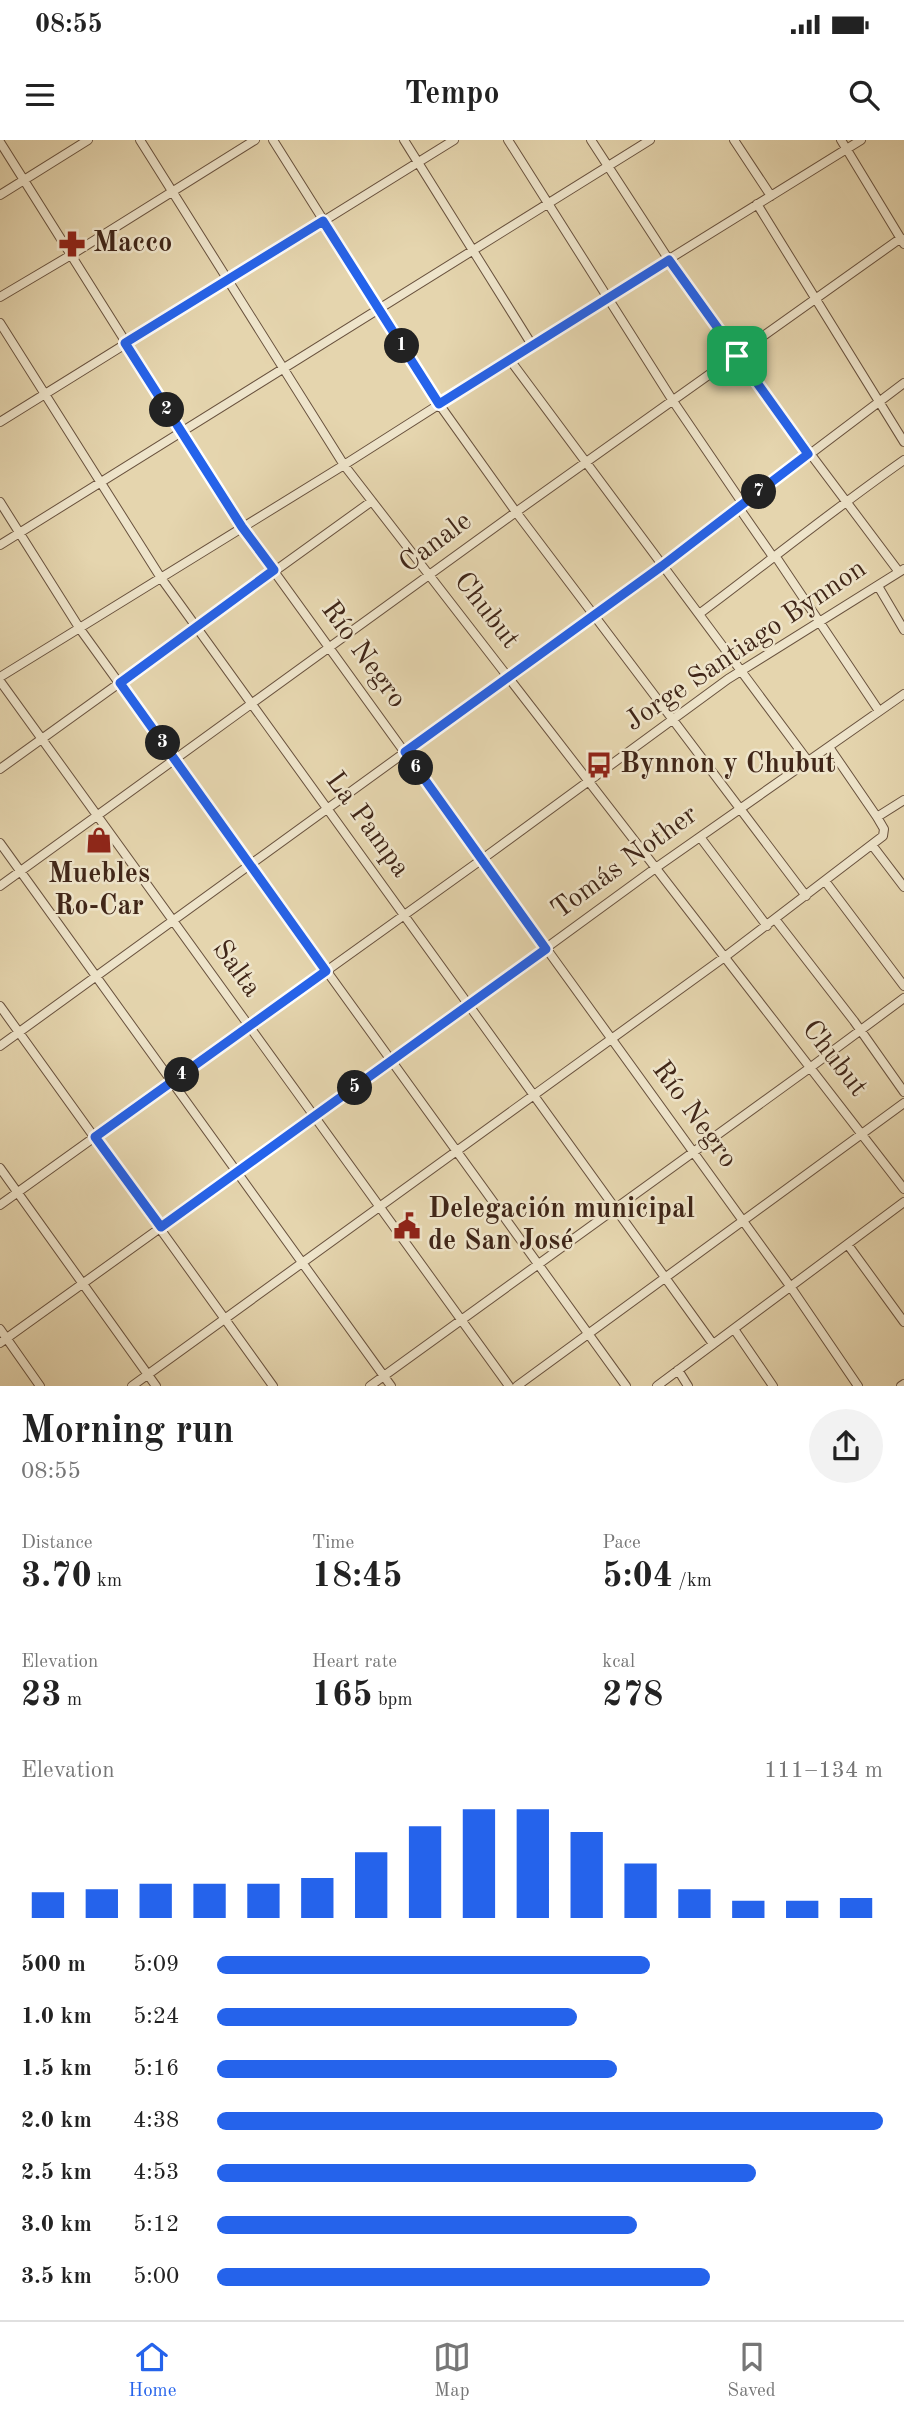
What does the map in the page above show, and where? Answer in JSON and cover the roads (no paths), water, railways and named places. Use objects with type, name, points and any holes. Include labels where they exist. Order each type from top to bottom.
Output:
[{"type":"street","points":[[0,195],[88,140]]},
{"type":"street","name":"Chubut","points":[[140,140],[344,465],[904,1189]]},
{"type":"street","points":[[0,297],[71,256],[255,140]]},
{"type":"street","points":[[273,140],[439,404],[516,512],[806,896]]},
{"type":"street","points":[[404,140],[532,345]]},
{"type":"street","points":[[0,422],[454,140]]},
{"type":"street","points":[[508,140],[741,506],[878,711]]},
{"type":"street","points":[[591,140],[669,260],[737,356],[808,454],[901,570]]},
{"type":"street","points":[[0,545],[650,140]]},
{"type":"street","points":[[734,140],[771,196]]},
{"type":"street","points":[[841,140],[902,241]]},
{"type":"street","points":[[0,679],[861,140]]},
{"type":"street","name":"Río Negro","points":[[0,142],[242,527],[790,1286],[858,1385]]},
{"type":"street","points":[[757,204],[904,442]]},
{"type":"street","name":"Canale","points":[[0,886],[516,512],[815,299],[902,241]]},
{"type":"street","name":"La Pampa","points":[[0,323],[161,578],[713,1344]]},
{"type":"street","points":[[510,360],[808,761]]},
{"type":"street","points":[[0,1046],[662,566],[904,383]]},
{"type":"street","points":[[699,614],[775,558],[845,501],[904,460]]},
{"type":"street","points":[[0,769],[372,501]]},
{"type":"street","points":[[0,502],[80,629],[626,1385]]},
{"type":"street","name":"Jorge Santiago Bynnon","points":[[0,1205],[741,670],[901,570]]},
{"type":"street","points":[[878,586],[904,630]]},
{"type":"street","name":"Salta","points":[[0,679],[509,1385]]},
{"type":"street","name":"Tomás Nother","points":[[3,1340],[657,867],[904,694]]},
{"type":"street","points":[[132,1385],[611,1040],[872,845],[885,832],[829,747]]},
{"type":"street","points":[[877,817],[904,800]]},
{"type":"street","points":[[700,837],[766,926]]},
{"type":"street","points":[[0,843],[391,1385]]},
{"type":"street","points":[[872,845],[904,887]]},
{"type":"street","points":[[825,881],[904,986]]},
{"type":"street","points":[[775,919],[861,1030],[904,1092]]},
{"type":"street","points":[[370,1385],[904,998]]},
{"type":"street","points":[[0,1006],[273,1385]]},
{"type":"street","points":[[517,1385],[904,1103]]},
{"type":"street","points":[[0,1168],[156,1385]]},
{"type":"street","points":[[657,1385],[904,1202]]},
{"type":"street","points":[[848,1245],[904,1322]]},
{"type":"street","points":[[0,1329],[3,1340],[40,1385]]},
{"type":"street","points":[[734,1329],[773,1385]]},
{"type":"street","points":[[678,1370],[688,1385]]},
{"type":"place","name":"Macco","points":[[72,244]]},
{"type":"place","name":"Bynnon y Chubut","points":[[599,765]]},
{"type":"place","name":"Muebles Ro-Car","points":[[99,840]]},
{"type":"place","name":"Delegación municipal de San José","points":[[407,1226]]}]
